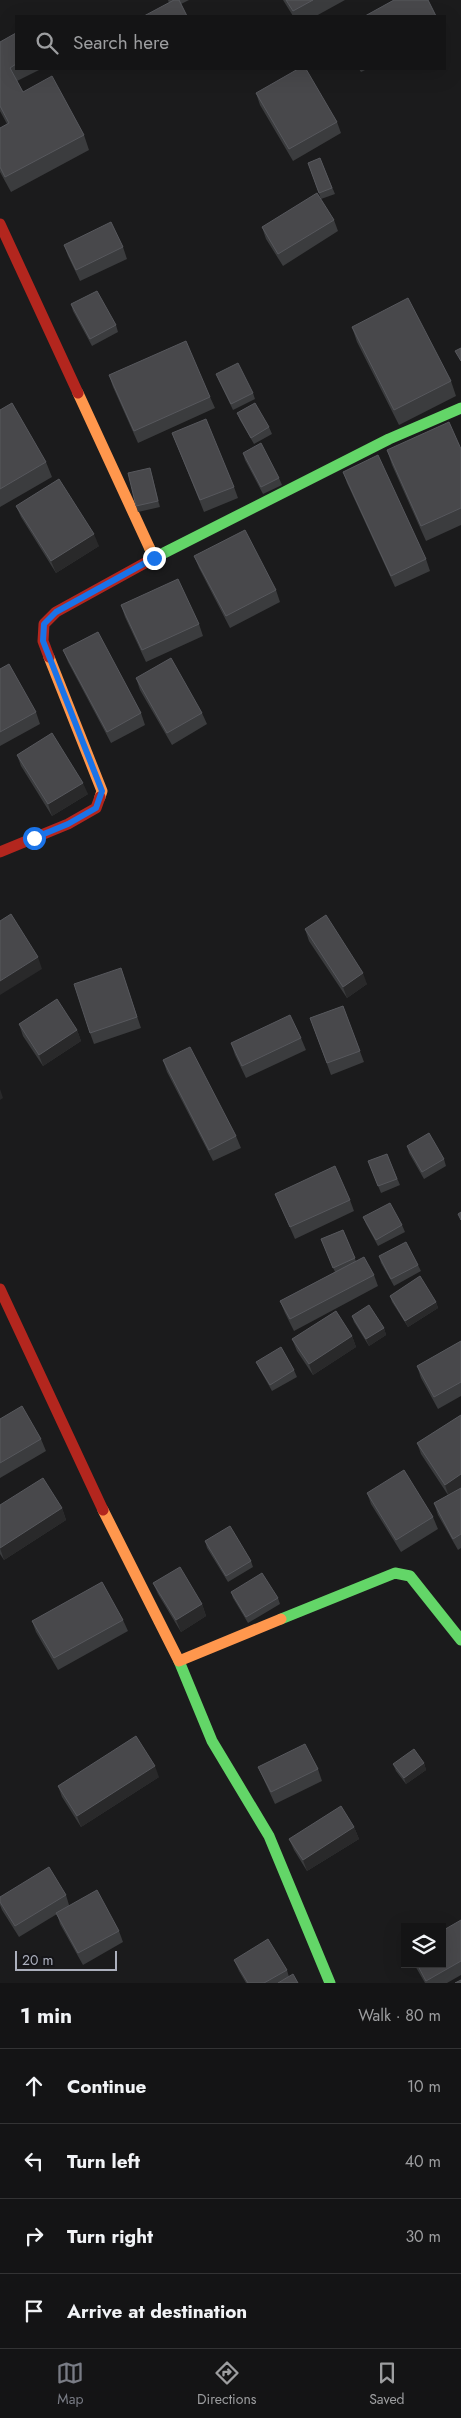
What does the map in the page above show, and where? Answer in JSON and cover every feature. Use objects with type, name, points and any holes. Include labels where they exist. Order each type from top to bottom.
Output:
[{"type":"street","points":[[0,224],[154,558]]},
{"type":"street","points":[[0,852],[68,824],[96,808],[102,791],[43,641],[44,624],[56,612],[154,558],[389,439],[461,408]]},
{"type":"street","points":[[0,1289],[94,1493],[179,1661],[212,1741],[269,1836],[330,1983]]},
{"type":"street","points":[[179,1661],[395,1573],[410,1576],[461,1640]]},
{"type":"building","points":[[174,0],[179,0],[186,15],[146,15]]},
{"type":"building","points":[[286,0],[313,0],[293,11]]},
{"type":"building","points":[[394,0],[428,0],[436,15],[367,15]]},
{"type":"building","points":[[15,34],[15,65],[10,68],[23,92],[52,76],[84,135],[5,177],[0,167],[0,128],[9,123],[0,106],[0,42]]},
{"type":"building","points":[[296,70],[307,70],[337,122],[289,149],[256,93]]},
{"type":"building","points":[[320,158],[332,188],[319,193],[308,163]]},
{"type":"building","points":[[317,193],[334,220],[278,254],[262,227]]},
{"type":"building","points":[[111,222],[123,247],[76,270],[64,245]]},
{"type":"building","points":[[97,291],[116,325],[90,339],[71,304]]},
{"type":"building","points":[[408,298],[451,381],[394,410],[352,327]]},
{"type":"building","points":[[186,341],[210,397],[134,431],[109,375]]},
{"type":"building","points":[[461,348],[461,361],[455,351]]},
{"type":"building","points":[[238,363],[253,393],[231,404],[216,374]]},
{"type":"building","points":[[12,403],[46,462],[0,489],[0,410]]},
{"type":"building","points":[[255,403],[269,427],[251,438],[237,413]]},
{"type":"building","points":[[206,419],[234,487],[200,500],[172,433]]},
{"type":"building","points":[[449,422],[461,449],[461,508],[421,526],[387,450]]},
{"type":"building","points":[[261,443],[279,478],[261,487],[243,453]]},
{"type":"building","points":[[378,455],[426,559],[391,576],[343,472]]},
{"type":"building","points":[[150,468],[158,501],[136,506],[128,473]]},
{"type":"building","points":[[59,479],[94,534],[51,561],[16,506]]},
{"type":"building","points":[[245,530],[276,590],[226,616],[194,556]]},
{"type":"building","points":[[178,579],[199,624],[142,650],[121,605]]},
{"type":"building","points":[[98,632],[141,713],[107,732],[63,650]]},
{"type":"building","points":[[171,658],[202,713],[167,733],[136,678]]},
{"type":"building","points":[[9,664],[36,712],[0,732],[0,669]]},
{"type":"building","points":[[52,733],[83,783],[48,804],[17,755]]},
{"type":"building","points":[[11,914],[38,957],[0,981],[0,921]]},
{"type":"building","points":[[326,915],[363,973],[343,987],[305,929]]},
{"type":"building","points":[[121,968],[137,1017],[90,1033],[74,984]]},
{"type":"building","points":[[57,999],[77,1030],[39,1055],[19,1024]]},
{"type":"building","points":[[343,1006],[360,1051],[327,1063],[310,1018]]},
{"type":"building","points":[[290,1015],[301,1038],[242,1066],[231,1043]]},
{"type":"building","points":[[190,1047],[236,1136],[209,1150],[163,1060]]},
{"type":"building","points":[[429,1133],[444,1159],[422,1172],[407,1146]]},
{"type":"building","points":[[387,1154],[397,1179],[378,1186],[368,1161]]},
{"type":"building","points":[[335,1166],[350,1200],[290,1227],[275,1194]]},
{"type":"building","points":[[390,1203],[402,1225],[376,1240],[363,1217]]},
{"type":"building","points":[[343,1230],[355,1258],[333,1268],[321,1239]]},
{"type":"building","points":[[406,1242],[418,1265],[391,1279],[379,1256]]},
{"type":"building","points":[[364,1257],[374,1275],[290,1319],[280,1301]]},
{"type":"building","points":[[420,1276],[436,1302],[405,1321],[390,1296]]},
{"type":"building","points":[[369,1305],[384,1328],[366,1339],[352,1316]]},
{"type":"building","points":[[336,1311],[352,1336],[309,1364],[292,1339]]},
{"type":"building","points":[[461,1341],[461,1382],[434,1397],[417,1366]]},
{"type":"building","points":[[281,1347],[294,1370],[270,1385],[256,1362]]},
{"type":"building","points":[[22,1406],[41,1439],[0,1463],[0,1419]]},
{"type":"building","points":[[461,1415],[461,1474],[445,1485],[417,1443]]},
{"type":"building","points":[[404,1470],[433,1517],[396,1540],[367,1493]]},
{"type":"building","points":[[43,1478],[62,1508],[0,1548],[0,1505]]},
{"type":"building","points":[[461,1488],[461,1534],[453,1539],[434,1503]]},
{"type":"building","points":[[230,1526],[251,1561],[226,1576],[205,1541]]},
{"type":"building","points":[[180,1567],[202,1604],[176,1620],[153,1583]]},
{"type":"building","points":[[262,1573],[278,1598],[246,1617],[231,1592]]},
{"type":"building","points":[[102,1582],[123,1620],[54,1658],[32,1621]]},
{"type":"building","points":[[136,1736],[155,1766],[77,1816],[58,1786]]},
{"type":"building","points":[[305,1744],[318,1769],[271,1792],[258,1767]]},
{"type":"building","points":[[414,1749],[424,1763],[404,1778],[393,1764]]},
{"type":"building","points":[[341,1806],[354,1827],[303,1860],[289,1839]]},
{"type":"building","points":[[49,1867],[66,1895],[15,1926],[0,1902],[0,1897]]},
{"type":"building","points":[[97,1890],[119,1931],[78,1953],[56,1913]]},
{"type":"building","points":[[461,1920],[461,1961],[426,1981],[419,1968],[446,1968],[446,1929]]},
{"type":"building","points":[[268,1939],[287,1970],[264,1983],[248,1983],[234,1960]]},
{"type":"building","points":[[293,1974],[298,1983],[278,1983]]},
{"type":"traffic: fast","points":[[150,549],[154,558],[389,439],[461,408]]},
{"type":"traffic: fast","points":[[281,1619],[395,1573],[410,1576],[461,1640]]},
{"type":"traffic: fast","points":[[179,1661],[212,1741],[269,1836],[330,1983]]},
{"type":"traffic: slow","points":[[78,393],[150,549]]},
{"type":"traffic: slow","points":[[49,657],[102,791],[100,797]]},
{"type":"traffic: slow","points":[[103,1510],[179,1661],[281,1619]]},
{"type":"traffic: jam","points":[[0,224],[78,393]]},
{"type":"traffic: jam","points":[[49,657],[43,641],[44,624],[56,612],[154,558]]},
{"type":"traffic: jam","points":[[0,852],[68,824],[96,808],[100,797]]},
{"type":"traffic: jam","points":[[0,1289],[103,1510]]},
{"type":"route","points":[[34,838],[68,824],[96,808],[102,791],[43,641],[44,624],[56,612],[154,558]]}]
